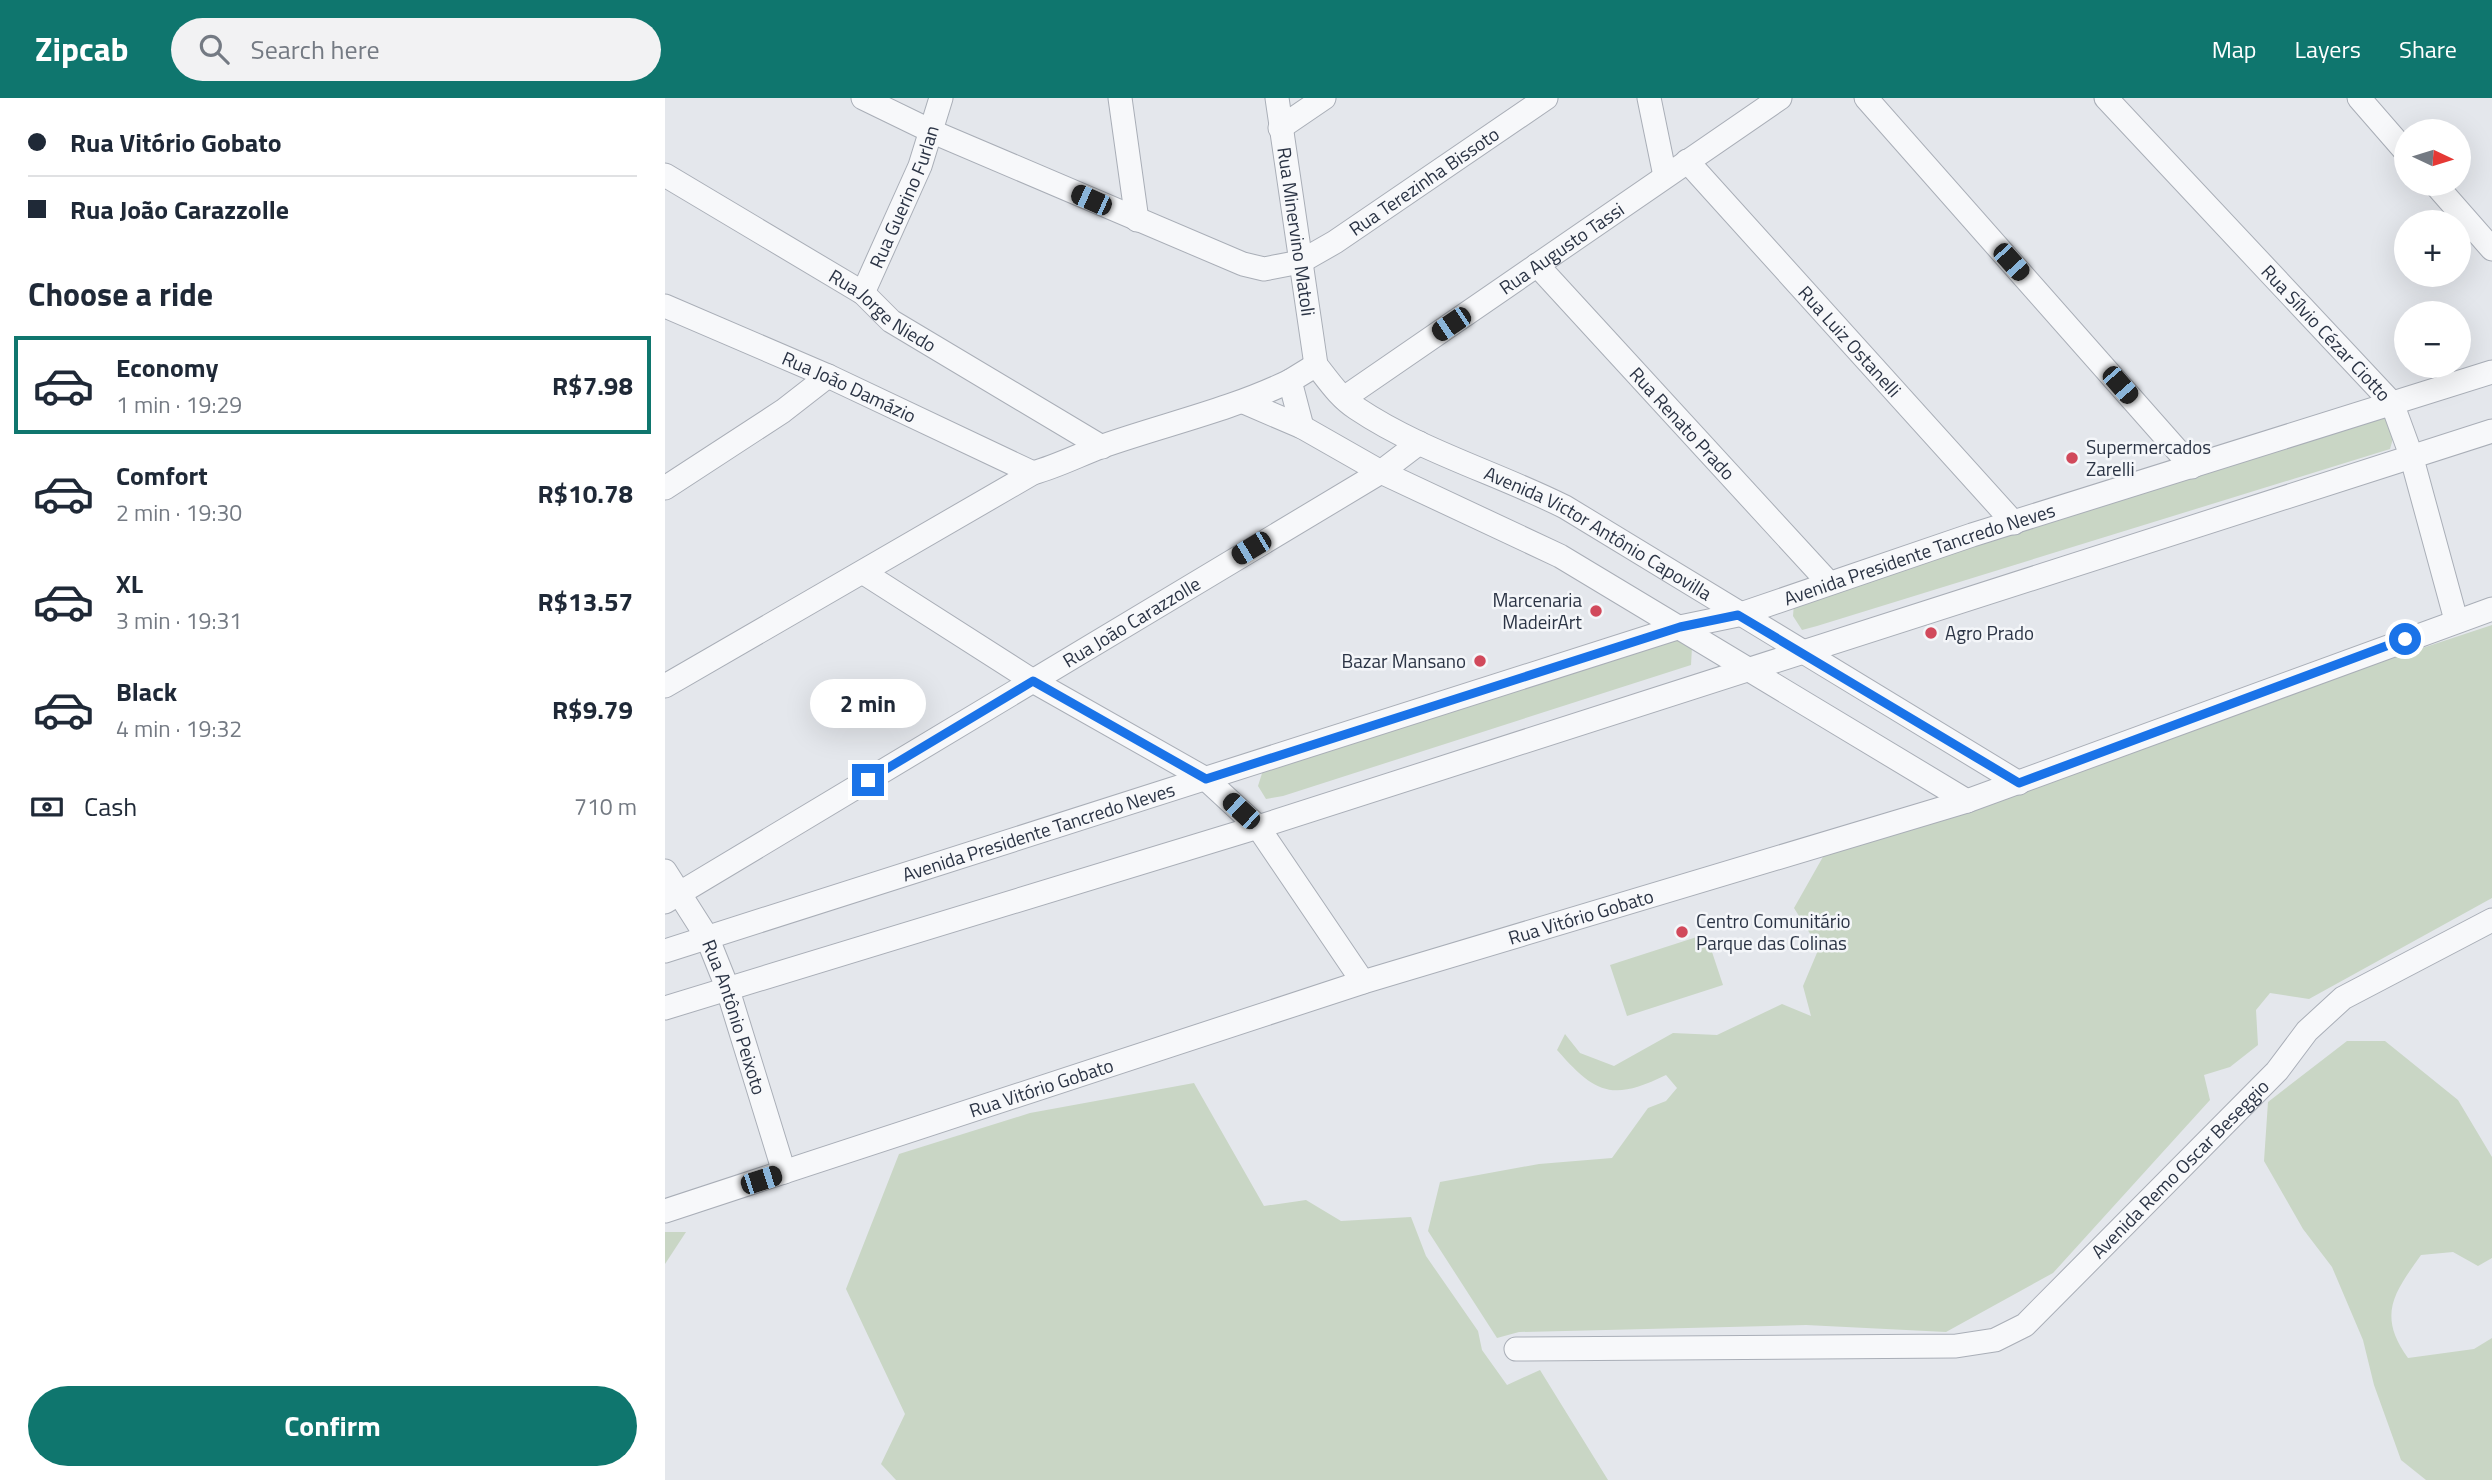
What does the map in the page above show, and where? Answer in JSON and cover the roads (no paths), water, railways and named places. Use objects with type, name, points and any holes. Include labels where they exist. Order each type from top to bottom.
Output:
[{"type":"street","name":"Rua Terezinha Bissoto","points":[[863,98],[933,132],[1137,220],[1243,264],[1264,269],[1300,262],[1335,242],[1546,98]]},
{"type":"street","name":"Rua Guerino Furlan","points":[[863,293],[933,132],[941,98]]},
{"type":"street","points":[[1120,98],[1137,220]]},
{"type":"street","name":"Rua Minervino Matoli","points":[[1277,98],[1316,365]]},
{"type":"street","points":[[1280,128],[1324,98]]},
{"type":"street","points":[[1649,98],[1665,176]]},
{"type":"street","points":[[1866,98],[2192,467]]},
{"type":"street","name":"Rua Sílvio Cézar Ciotto","points":[[2106,98],[2392,403],[2411,455],[2456,620]]},
{"type":"street","points":[[2359,98],[2394,138]]},
{"type":"street","name":"Rua Augusto Tassi","points":[[1344,398],[1777,99]]},
{"type":"street","name":"Rua Luiz Ostanelli","points":[[1687,161],[2014,523]]},
{"type":"street","name":"Rua Jorge Niedo","points":[[665,175],[863,293],[891,321],[1102,447]]},
{"type":"street","points":[[2446,196],[2492,249]]},
{"type":"street","name":"Rua Renato Prado","points":[[1537,265],[1829,583]]},
{"type":"street","name":"Rua João Damázio","points":[[665,306],[828,376],[1033,473]]},
{"type":"street","points":[[665,686],[1033,473],[1056,467],[1102,447],[1245,402],[1290,381],[1316,365]]},
{"type":"street","name":"Avenida Victor Antônio Capovilla","points":[[1316,365],[1344,398],[1419,443],[1510,480],[1565,507],[1738,615],[2019,783]]},
{"type":"street","name":"Avenida Presidente Tancredo Neves","points":[[665,951],[1680,627],[1738,615],[2014,523],[2492,372]]},
{"type":"street","points":[[665,488],[783,411],[828,376]]},
{"type":"street","points":[[1290,381],[1302,427]]},
{"type":"street","name":"Avenida Victor Antônio Capovilla","points":[[1245,402],[1302,427],[1381,472],[1560,556],[1967,801]]},
{"type":"street","points":[[665,1008],[1258,827],[2492,430]]},
{"type":"street","name":"Rua João Carazzolle","points":[[672,898],[1381,472],[1419,443]]},
{"type":"street","points":[[1335,447],[1341,481],[1340,495]]},
{"type":"street","points":[[864,573],[1033,681],[1206,779],[1258,827],[1363,982]]},
{"type":"street","name":"Rua Vitório Gobato","points":[[665,1211],[1363,982],[1967,801],[2492,609]]},
{"type":"street","name":"Rua Antônio Peixoto","points":[[665,872],[672,898],[707,937],[727,987],[784,1172]]},
{"type":"street","name":"Avenida Remo Oscar Beseggio","points":[[1516,1349],[1956,1346],[1994,1340],[2025,1325],[2277,1070],[2307,1031],[2343,998],[2492,920]]},
{"type":"place","name":"Supermercados Zarelli","points":[[2072,458]]},
{"type":"place","name":"Marcenaria MadeirArt","points":[[1596,611]]},
{"type":"place","name":"Agro Prado","points":[[1931,633]]},
{"type":"place","name":"Bazar Mansano","points":[[1480,661]]},
{"type":"place","name":"Centro Comunitário Parque das Colinas","points":[[1682,932]]}]
